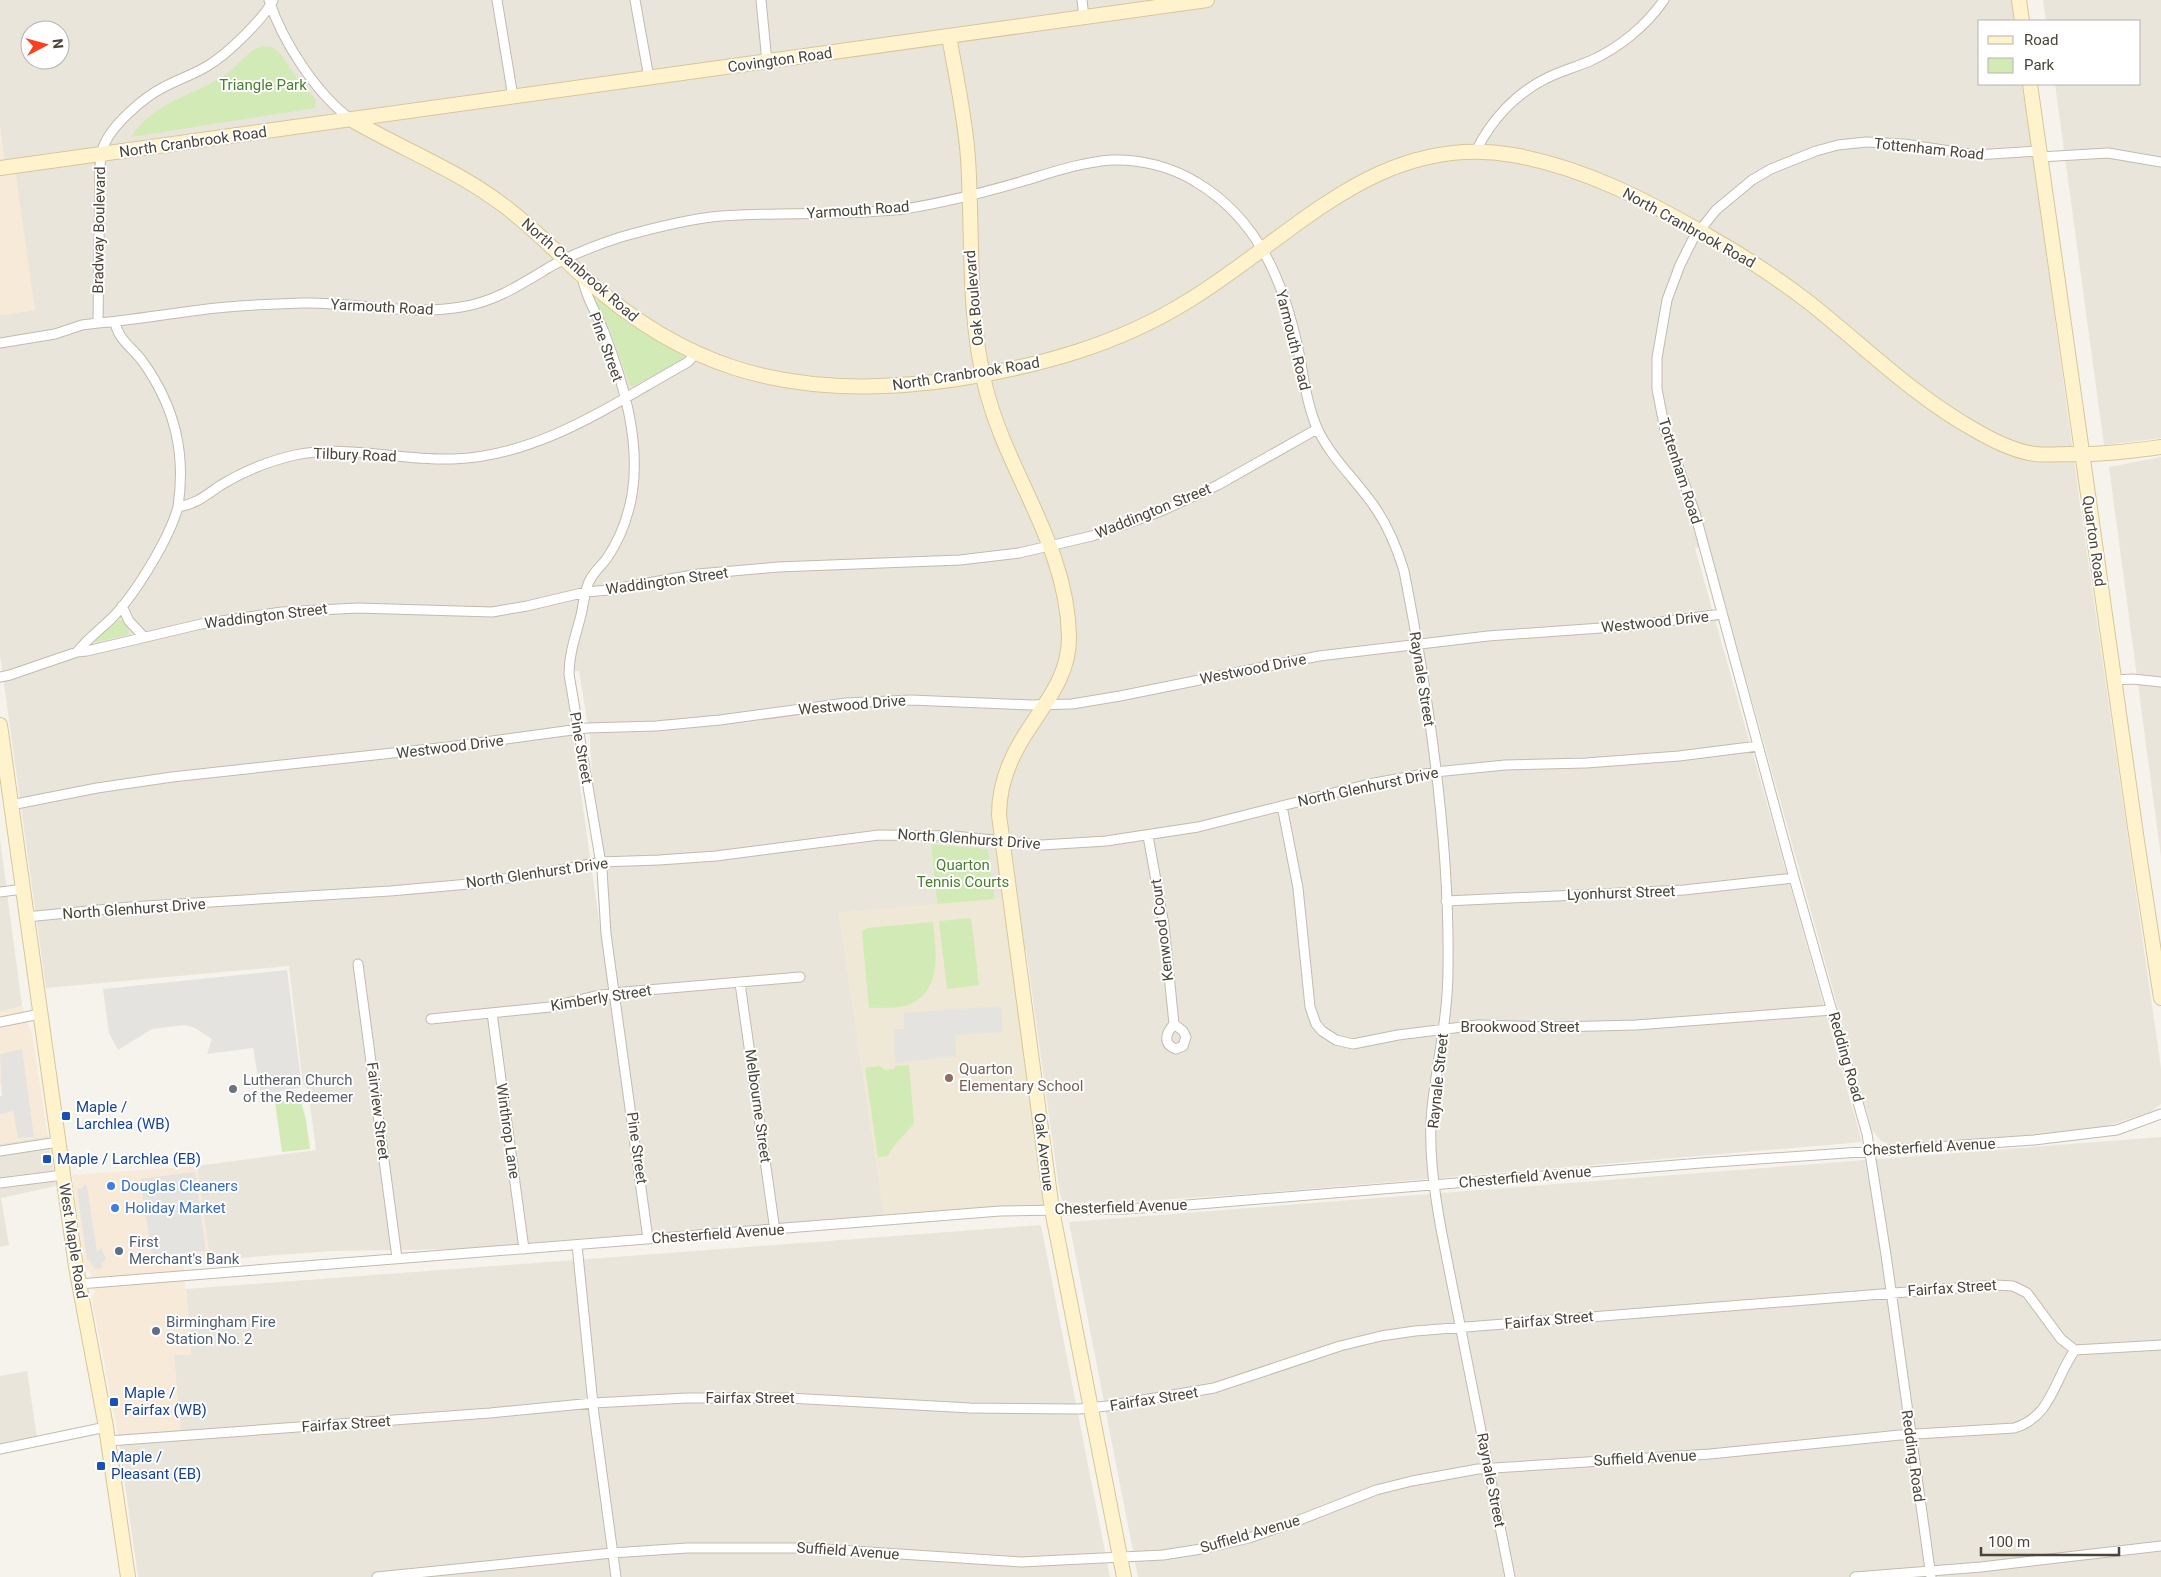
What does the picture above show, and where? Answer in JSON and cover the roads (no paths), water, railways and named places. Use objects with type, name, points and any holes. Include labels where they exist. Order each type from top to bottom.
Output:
[{"type":"street","points":[[497,0],[513,97]]},
{"type":"street","points":[[635,0],[649,78]]},
{"type":"street","points":[[760,0],[767,62]]},
{"type":"street","points":[[1082,0],[1084,18]]},
{"type":"street","name":"Covington Road","points":[[352,120],[1207,0]]},
{"type":"street","points":[[1476,151],[1487,131],[1517,98],[1548,78],[1592,60],[1618,46],[1640,27],[1664,0]]},
{"type":"street","points":[[2019,0],[2022,20]]},
{"type":"street","points":[[271,2],[284,35],[314,80],[344,114],[352,120]]},
{"type":"street","name":"Bradway Boulevard","points":[[98,323],[101,155],[106,140],[139,104],[164,86],[209,66],[222,56],[271,2]]},
{"type":"street","name":"Oak Boulevard","points":[[949,36],[964,121],[970,196],[972,283],[977,342],[983,375],[989,399],[1010,459],[1052,546],[1066,600],[1069,639],[1062,675],[1046,704]]},
{"type":"street","name":"Quarton Road","points":[[2030,85],[2161,998]]},
{"type":"street","name":"North Cranbrook Road","points":[[0,168],[352,120],[477,187],[528,224],[582,275],[633,317],[667,339],[696,353],[751,373],[793,381],[862,387],[915,384],[983,375],[1032,366],[1064,357],[1125,334],[1189,301],[1316,210],[1375,174],[1406,162],[1452,152],[1476,151],[1518,156],[1580,173],[1636,196],[1699,230],[1789,287],[1901,380],[1942,410],[1995,441],[2026,453],[2105,455],[2161,447]]},
{"type":"street","name":"Tottenham Road","points":[[1705,548],[1688,493],[1665,430],[1657,375],[1658,344],[1667,300],[1680,265],[1699,230],[1716,210],[1752,180],[1797,158],[1838,145],[1888,142],[1982,156],[2108,153],[2161,162]]},
{"type":"street","name":"Yarmouth Road","points":[[98,323],[268,304],[325,303],[411,310],[450,309],[479,304],[566,260],[618,238],[716,217],[874,212],[907,208],[970,196],[1099,162],[1123,160],[1148,164],[1180,174],[1204,187],[1238,216],[1263,249],[1276,272],[1285,297],[1307,396],[1317,429],[1336,460],[1382,519],[1396,547],[1406,582]]},
{"type":"street","name":"Pine Street","points":[[582,275],[584,291],[610,348],[624,397],[633,446],[632,494],[619,538],[606,560],[591,578],[569,666],[600,862],[606,934],[648,1239]]},
{"type":"street","points":[[77,652],[122,606],[167,537],[178,507],[182,473],[181,452],[173,417],[162,391],[141,359],[122,339],[116,330],[115,322]]},
{"type":"street","points":[[0,343],[55,334],[82,325],[98,323]]},
{"type":"street","name":"Tilbury Road","points":[[178,507],[193,504],[243,473],[276,460],[296,455],[360,452],[422,459],[471,458],[536,443],[558,433],[688,362],[696,353]]},
{"type":"street","name":"Waddington Street","points":[[0,677],[77,652],[201,624],[282,612],[357,608],[492,612],[586,592],[609,590],[698,574],[796,566],[960,560],[1011,554],[1052,546],[1126,524],[1180,502],[1218,485],[1317,429]]},
{"type":"street","name":"Redding Road","points":[[1705,548],[1794,878],[1871,1150],[1931,1574]]},
{"type":"street","name":"Raynale Street","points":[[1406,582],[1417,644],[1435,772],[1446,901],[1448,969],[1443,1028],[1432,1109],[1434,1184],[1510,1577]]},
{"type":"street","points":[[122,606],[129,621],[144,637]]},
{"type":"street","name":"Westwood Drive","points":[[11,806],[146,780],[477,744],[578,730],[695,723],[823,705],[877,700],[1046,704],[1096,700],[1311,658],[1417,644],[1516,634],[1629,626],[1722,614]]},
{"type":"street","points":[[2114,680],[2133,679],[2161,682]]},
{"type":"street","name":"Oak Avenue","points":[[1046,704],[1024,737],[1004,777],[999,808],[1052,1210],[1124,1577]]},
{"type":"street","name":"West Maple Road","points":[[0,725],[79,1284],[107,1434],[128,1577]]},
{"type":"street","name":"North Glenhurst Drive","points":[[26,918],[129,907],[390,891],[469,884],[600,862],[716,856],[834,840],[900,834],[963,836],[1042,845],[1106,841],[1148,836],[1228,820],[1368,784],[1435,772],[1504,765],[1586,763],[1679,756],[1758,746]]},
{"type":"street","name":"Brookwood Street","points":[[1282,806],[1298,888],[1310,1007],[1316,1024],[1329,1036],[1348,1044],[1443,1028],[1504,1024],[1555,1027],[1636,1025],[1832,1010]]},
{"type":"street","name":"Kenwood Court","points":[[1148,836],[1163,916],[1174,1024]]},
{"type":"street","name":"Lyonhurst Street","points":[[1446,901],[1684,890],[1794,878]]},
{"type":"street","points":[[0,892],[22,889]]},
{"type":"street","name":"Fairview Street","points":[[358,964],[398,1258]]},
{"type":"street","name":"Kimberly Street","points":[[432,1018],[557,1006],[615,993],[800,977]]},
{"type":"street","name":"Melbourne Street","points":[[740,983],[775,1230]]},
{"type":"street","name":"Winthrop Lane","points":[[492,1013],[524,1248]]},
{"type":"street","points":[[0,1022],[40,1014]]},
{"type":"street","name":"Chesterfield Avenue","points":[[79,1284],[1000,1211],[1098,1210],[1176,1206],[1434,1184],[2098,1134],[2117,1130],[2161,1114]]},
{"type":"street","points":[[0,1151],[58,1142]]},
{"type":"street","points":[[0,1183],[63,1175]]},
{"type":"street","points":[[578,1245],[593,1403],[616,1577]]},
{"type":"street","name":"Fairfax Street","points":[[0,1449],[107,1434],[490,1413],[593,1403],[687,1398],[789,1398],[1038,1410],[1091,1408],[1214,1388],[1340,1346],[1381,1336],[1461,1327],[1996,1285],[2018,1287],[2031,1296],[2061,1339],[2074,1350]]},
{"type":"street","points":[[2074,1350],[2161,1344]]},
{"type":"street","name":"Suffield Avenue","points":[[377,1577],[612,1553],[745,1546],[847,1550],[1012,1561],[1163,1555],[1249,1538],[1376,1490],[1412,1481],[1489,1468],[1710,1454],[1910,1435],[2006,1429],[2028,1422],[2041,1412],[2046,1406],[2062,1368],[2074,1350]]},
{"type":"street","points":[[1855,1577],[1931,1574],[2161,1546]]},
{"type":"place","name":"Quarton Elementary School","points":[[949,1078]]},
{"type":"place","name":"Lutheran Church of the Redeemer","points":[[233,1089]]},
{"type":"place","name":"Maple / Larchlea (WB)","points":[[66,1116]]},
{"type":"place","name":"Maple / Larchlea (EB)","points":[[47,1159]]},
{"type":"place","name":"Douglas Cleaners","points":[[111,1186]]},
{"type":"place","name":"Holiday Market","points":[[115,1208]]},
{"type":"place","name":"First Merchant's Bank","points":[[119,1251]]},
{"type":"place","name":"Birmingham Fire Station No. 2","points":[[156,1331]]},
{"type":"place","name":"Maple / Fairfax (WB)","points":[[114,1402]]},
{"type":"place","name":"Maple / Pleasant (EB)","points":[[101,1466]]},
{"type":"park label","name":"Triangle Park","points":[[263,85]]},
{"type":"park label","name":"Quarton Tennis Courts","points":[[963,874]]}]
